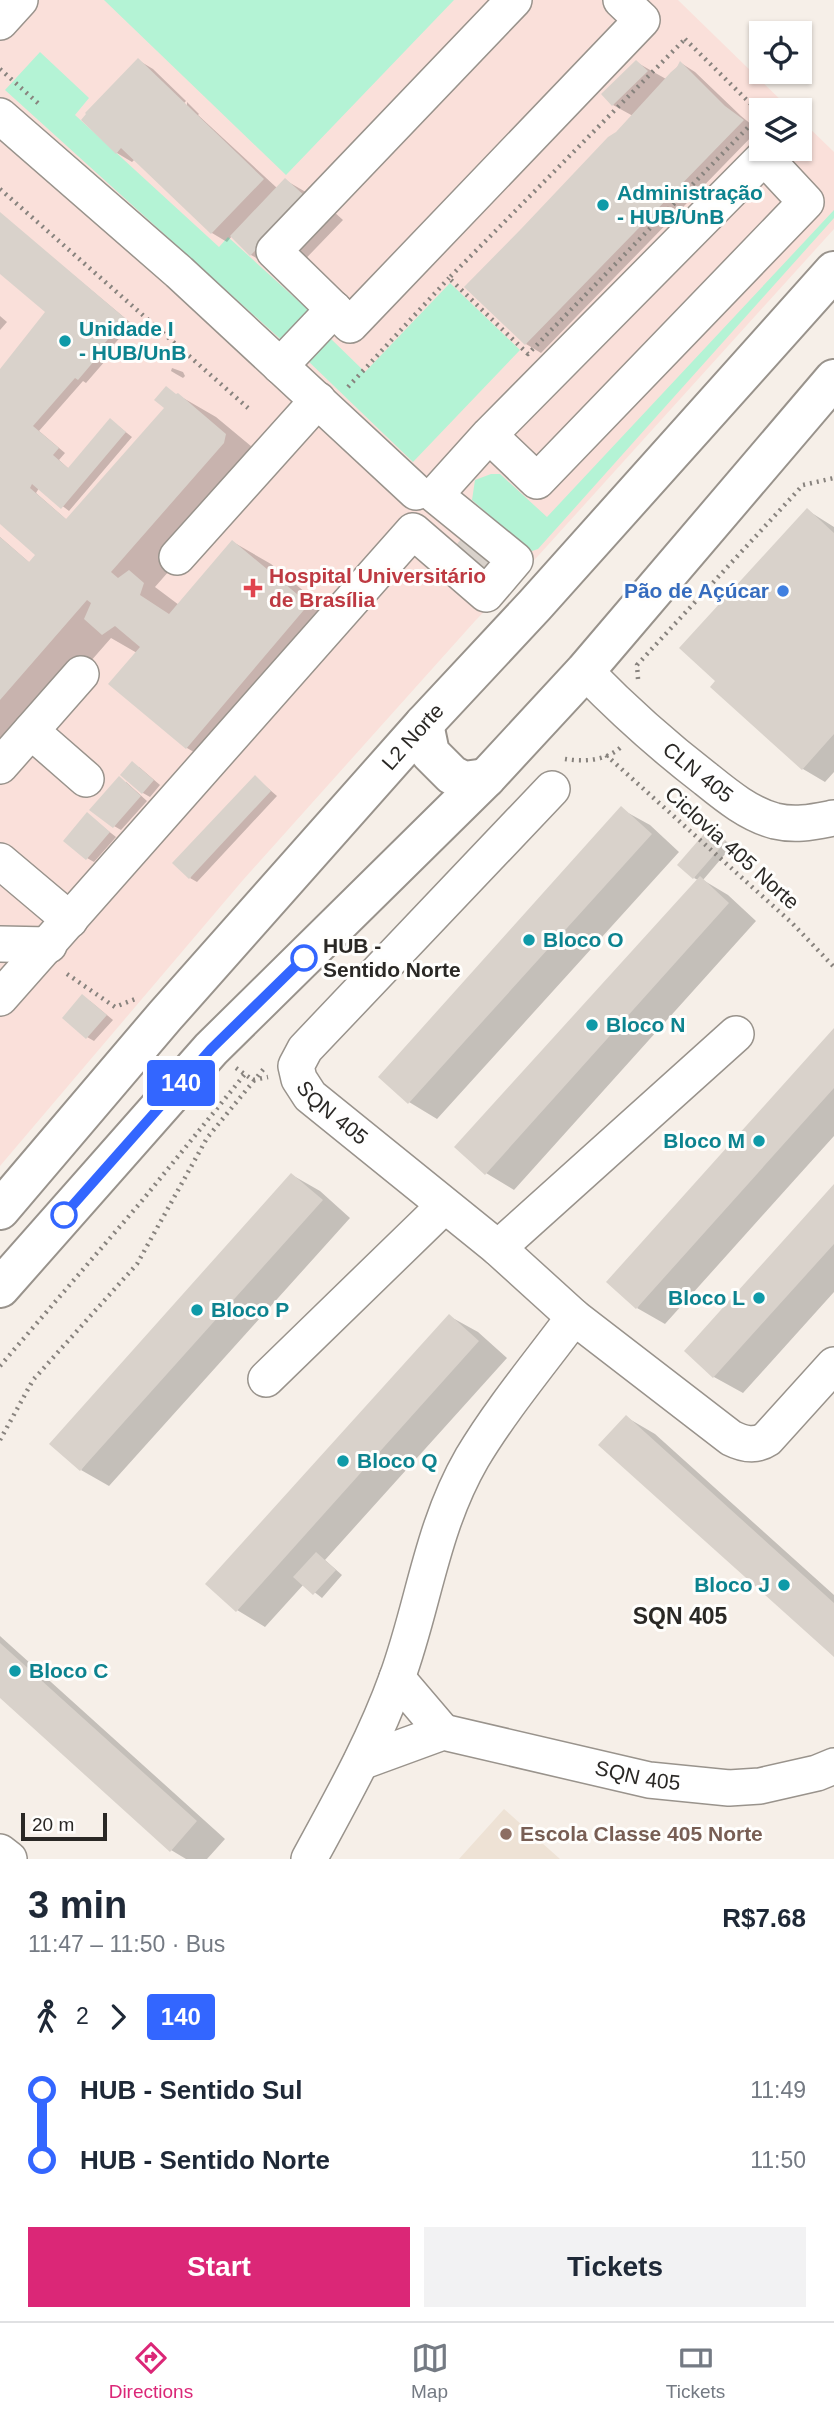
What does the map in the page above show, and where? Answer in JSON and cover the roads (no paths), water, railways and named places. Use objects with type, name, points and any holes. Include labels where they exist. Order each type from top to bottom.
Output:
[{"type":"main road","name":"L2 Norte","points":[[0,1210],[165,1016],[424,724],[535,605],[834,271]]},
{"type":"main road","points":[[0,1288],[211,1049],[486,778],[829,397]]},
{"type":"main road","points":[[424,724],[430,753],[452,775],[464,781],[486,778]]},
{"type":"street","points":[[0,22],[20,0]]},
{"type":"street","points":[[514,0],[274,251],[350,325],[642,20],[621,0]]},
{"type":"street","points":[[0,116],[179,272],[280,366],[425,494],[515,561],[486,594],[407,527],[402,513],[406,500],[425,494],[489,435],[764,157],[806,202],[537,481],[489,435]]},
{"type":"street","points":[[280,366],[334,309]]},
{"type":"street","points":[[177,557],[318,400]]},
{"type":"street","points":[[0,998],[413,531]]},
{"type":"street","points":[[502,576],[535,605]]},
{"type":"street","name":"CLN 405","points":[[584,671],[641,726],[723,792],[755,814],[790,824],[809,824],[834,818]]},
{"type":"street","points":[[0,766],[81,674]]},
{"type":"street","points":[[31,731],[86,779]]},
{"type":"street","name":"SQN 405","points":[[552,789],[305,1049],[298,1060],[296,1071],[302,1086],[310,1096],[498,1248],[575,1317],[731,1438],[742,1443],[760,1444],[834,1365]]},
{"type":"street","points":[[0,861],[59,933]]},
{"type":"street","points":[[0,944],[59,933]]},
{"type":"street","points":[[498,1248],[736,1034]]},
{"type":"street","points":[[266,1379],[444,1206]]},
{"type":"street","points":[[309,1859],[361,1762],[397,1678],[437,1536],[472,1459],[517,1392],[575,1317]]},
{"type":"street","points":[[361,1762],[443,1732],[397,1678]]},
{"type":"street","name":"SQN 405","points":[[443,1732],[649,1780],[729,1788],[760,1786],[817,1773],[834,1766]]},
{"type":"street","points":[[0,1852],[9,1859]]},
{"type":"place","name":"Administração - HUB/UnB","points":[[603,205]]},
{"type":"place","name":"Unidade I - HUB/UnB","points":[[65,341]]},
{"type":"place","name":"Hospital Universitário de Brasília","points":[[253,588]]},
{"type":"place","name":"Pão de Açúcar","points":[[783,591]]},
{"type":"place","name":"Bloco O","points":[[529,940]]},
{"type":"place","name":"HUB - Sentido Norte","points":[[304,958]]},
{"type":"place","name":"Bloco N","points":[[592,1025]]},
{"type":"place","name":"Bloco M","points":[[759,1141]]},
{"type":"place","name":"Bloco L","points":[[759,1298]]},
{"type":"place","name":"Bloco P","points":[[197,1310]]},
{"type":"place","name":"Bloco Q","points":[[343,1461]]},
{"type":"place","name":"Bloco J","points":[[784,1585]]},
{"type":"place","name":"Bloco C","points":[[15,1671]]},
{"type":"place","name":"Escola Classe 405 Norte","points":[[506,1834]]},
{"type":"district","name":"SQN 405","points":[[680,1616]]}]
